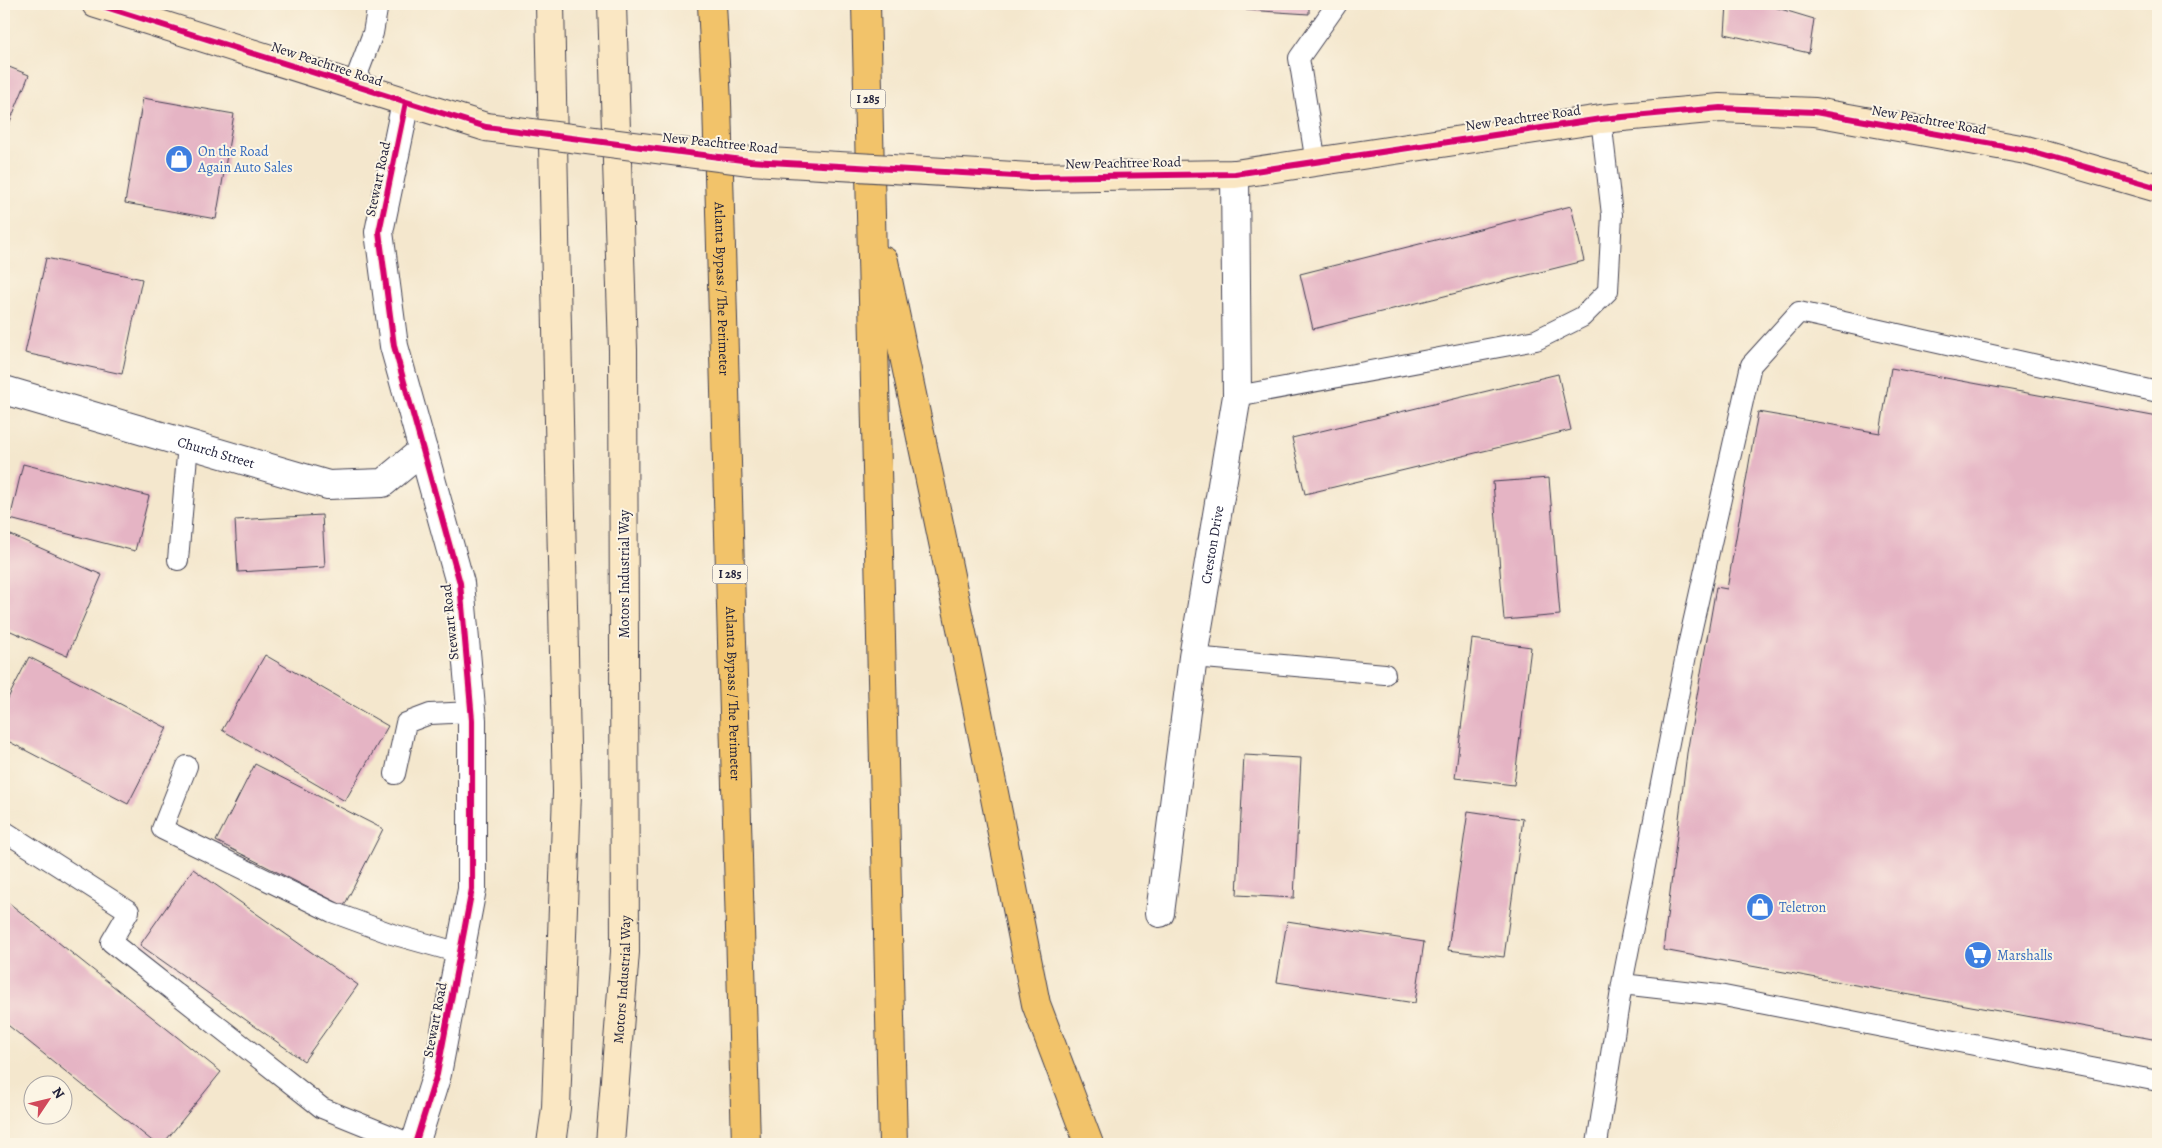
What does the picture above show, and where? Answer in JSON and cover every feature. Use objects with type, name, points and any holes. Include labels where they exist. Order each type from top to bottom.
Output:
[{"type":"highway","name":"Atlanta Bypass / The Perimeter","points":[[712,4],[718,103],[746,1144]]},
{"type":"highway","name":"I 285","points":[[866,4],[893,1144]]},
{"type":"highway","points":[[870,193],[968,662],[1036,1004],[1089,1144]]},
{"type":"main road","name":"New Peachtree Road","points":[[96,4],[486,127],[750,161],[1031,177],[1235,174],[1316,164],[1601,119],[1720,108],[1815,112],[2026,150],[2158,188]]},
{"type":"main road","points":[[550,4],[567,792],[556,1108],[552,1144]]},
{"type":"main road","name":"Motors Industrial Way","points":[[610,1144],[625,952],[623,350],[612,4]]},
{"type":"street","name":"Stewart Road","points":[[406,102],[379,232],[394,346],[460,583],[472,712],[472,889],[438,1074],[415,1144]]},
{"type":"street","name":"Creston Drive","points":[[1160,913],[1193,657],[1237,396],[1235,174]]},
{"type":"street","name":"Church Street","points":[[4,390],[328,485],[383,482],[423,450]]},
{"type":"lane","points":[[353,86],[374,33],[378,4]]},
{"type":"lane","points":[[1316,164],[1299,58],[1337,4]]},
{"type":"lane","points":[[1237,396],[1536,340],[1582,317],[1608,291],[1612,215],[1601,119]]},
{"type":"lane","points":[[1598,1144],[1622,984],[1687,650],[1751,365],[1799,312],[2158,392]]},
{"type":"lane","points":[[178,560],[188,444]]},
{"type":"lane","points":[[1193,657],[1385,674]]},
{"type":"lane","points":[[395,774],[406,722],[430,714],[472,712]]},
{"type":"lane","points":[[186,766],[162,829],[332,912],[392,934],[460,952]]},
{"type":"lane","points":[[4,831],[129,911],[111,942],[322,1108],[411,1144]]},
{"type":"lane","points":[[1622,984],[1719,995],[2158,1081]]},
{"type":"building","points":[[1247,4],[1309,4],[1309,14],[1246,10]]},
{"type":"building","points":[[1727,4],[1764,4],[1814,19],[1809,53],[1725,34]]},
{"type":"building","points":[[4,65],[29,75],[4,136]]},
{"type":"building","name":"On the Road Again Auto Sales","points":[[143,98],[234,114],[216,219],[125,203]]},
{"type":"building","points":[[1571,206],[1584,261],[1313,329],[1300,274]]},
{"type":"building","points":[[46,258],[142,279],[122,374],[25,353]]},
{"type":"building","points":[[1891,368],[2158,417],[2158,1040],[1663,950],[1687,753],[1716,587],[1727,589],[1758,412],[1880,433]]},
{"type":"building","points":[[1558,374],[1571,430],[1305,494],[1292,438]]},
{"type":"building","points":[[23,464],[149,496],[135,551],[10,519]]},
{"type":"building","points":[[1549,478],[1560,615],[1504,620],[1493,482]]},
{"type":"building","points":[[322,515],[325,567],[238,572],[235,520]]},
{"type":"building","points":[[4,532],[102,575],[67,656],[4,628]]},
{"type":"building","points":[[1472,639],[1531,647],[1514,785],[1455,778]]},
{"type":"building","points":[[265,655],[388,726],[345,801],[222,730]]},
{"type":"building","points":[[29,657],[167,728],[128,804],[4,739],[4,706]]},
{"type":"building","points":[[1244,755],[1301,758],[1294,898],[1237,895]]},
{"type":"building","points":[[255,764],[383,829],[344,906],[216,841]]},
{"type":"building","points":[[1468,811],[1523,819],[1504,957],[1448,950]]},
{"type":"building","points":[[193,869],[358,985],[304,1061],[140,945]]},
{"type":"building","points":[[4,899],[221,1072],[163,1144],[156,1144],[4,1022]]},
{"type":"building","points":[[1287,921],[1424,942],[1415,1003],[1277,982]]},
{"type":"cycle path","points":[[96,4],[486,127],[750,161],[1031,177],[1235,174],[1601,119],[1720,108],[1815,112],[2026,150],[2158,188]]},
{"type":"cycle path","points":[[406,102],[379,232],[394,346],[460,583],[472,720],[472,889],[437,1074],[415,1144]]},
{"type":"place","name":"On the Road Again Auto Sales","points":[[179,159]]},
{"type":"place","name":"Teletron","points":[[1760,907]]},
{"type":"place","name":"Marshalls","points":[[1978,955]]}]
